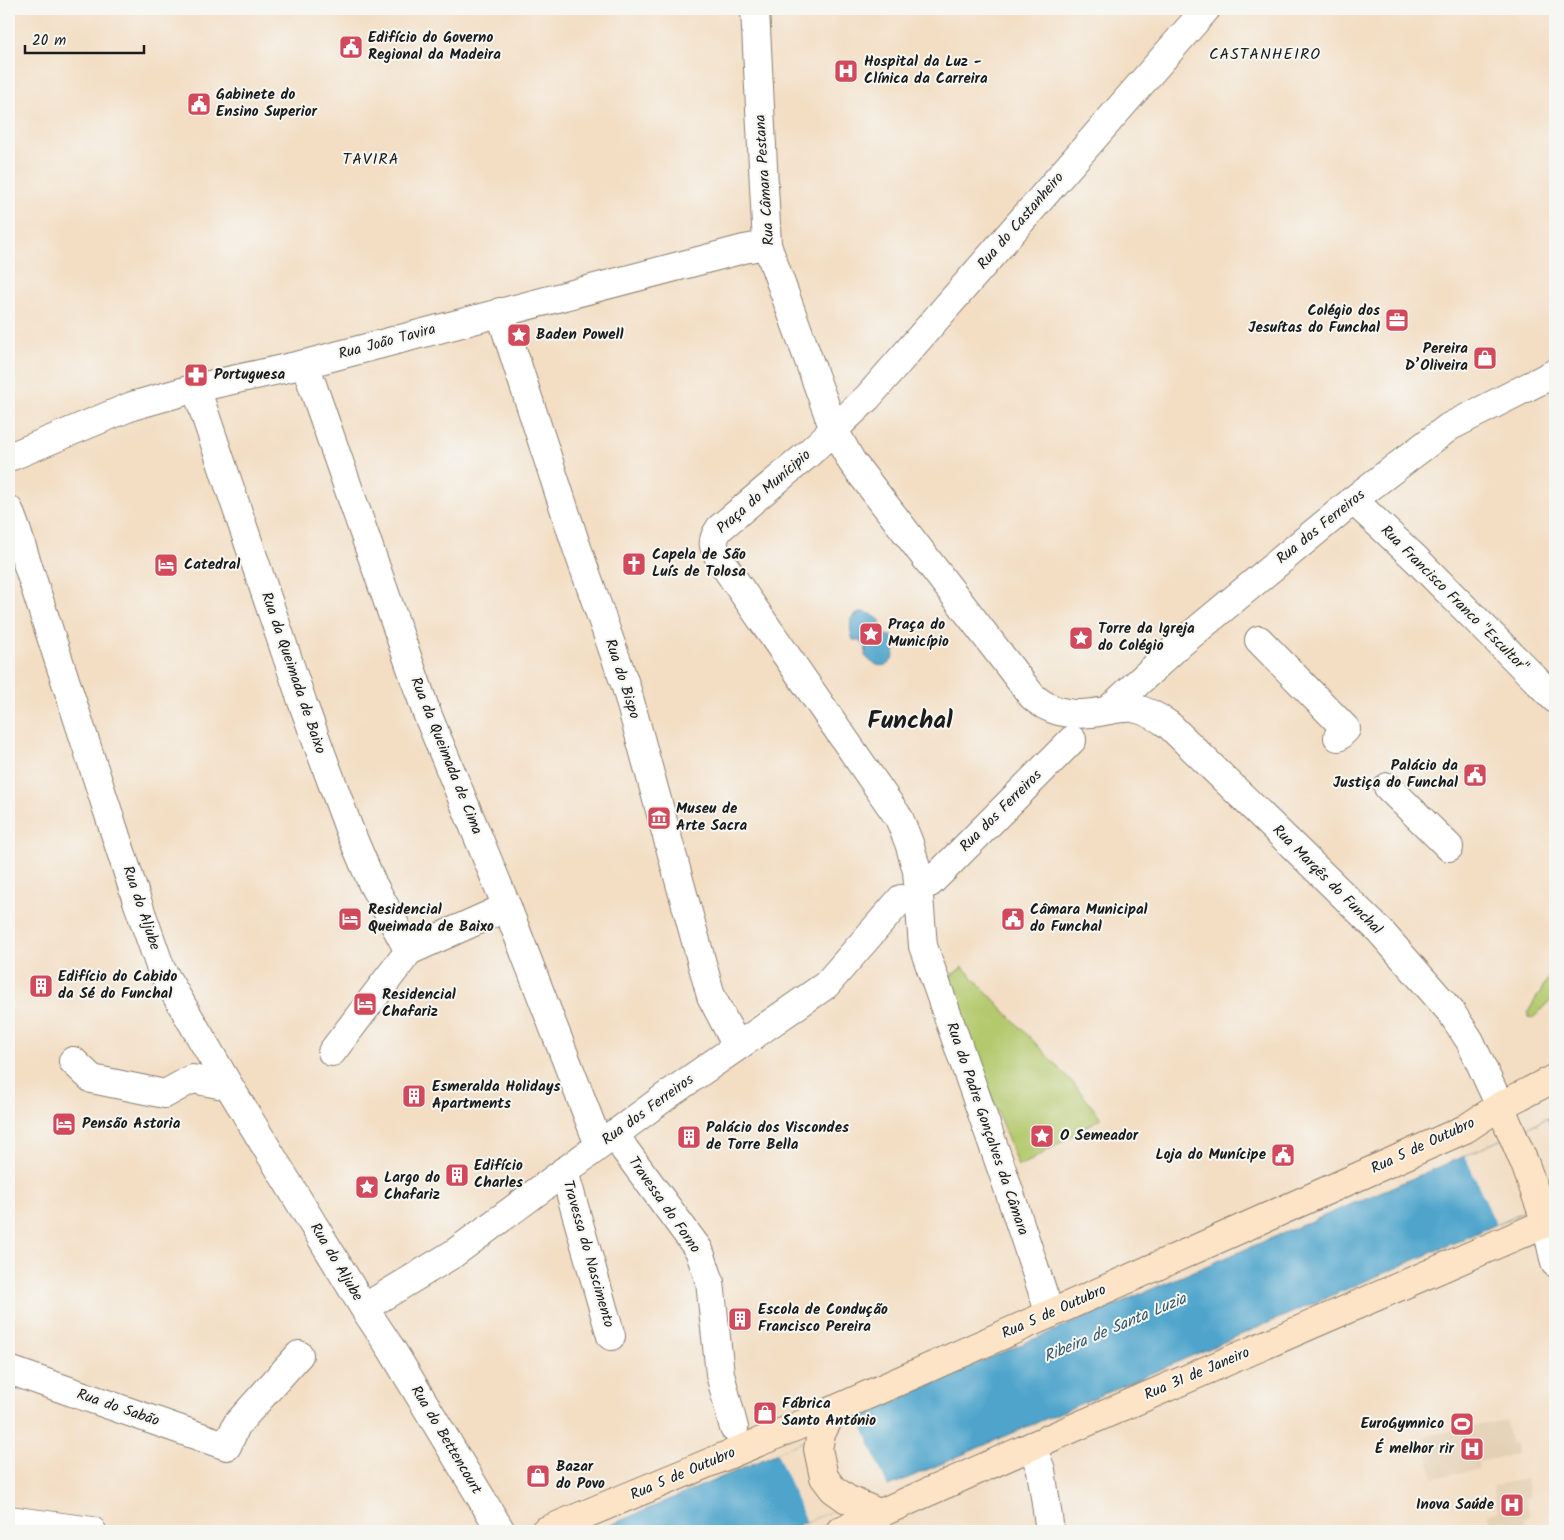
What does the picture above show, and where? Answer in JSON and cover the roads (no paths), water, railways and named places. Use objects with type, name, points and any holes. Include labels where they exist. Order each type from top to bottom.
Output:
[{"type":"main road","name":"Rua 5 de Outubro","points":[[545,1531],[833,1410],[1465,1130],[1500,1106],[1555,1078]]},
{"type":"main road","points":[[1500,1106],[1547,1216]]},
{"type":"main road","name":"Rua 31 de Janeiro","points":[[840,1531],[1547,1216]]},
{"type":"main road","points":[[833,1410],[821,1434],[818,1449],[824,1477],[834,1489],[854,1502],[881,1514]]},
{"type":"street","name":"Rua Câmara Pestana","points":[[754,9],[767,245],[834,430]]},
{"type":"street","name":"Rua do Castanheiro","points":[[834,430],[868,398],[1206,9]]},
{"type":"street","name":"Rua João Tavira","points":[[12,456],[132,406],[196,388],[305,364],[744,249],[767,245]]},
{"type":"street","name":"Rua do Bispo","points":[[500,312],[576,544],[626,687],[711,996],[737,1046]]},
{"type":"street","name":"Rua da Queimada de Cima","points":[[305,364],[426,711],[507,908],[607,1139]]},
{"type":"street","name":"Rua dos Ferreiros","points":[[1108,710],[1180,644],[1353,500],[1449,428],[1555,373]]},
{"type":"street","name":"Rua da Queimada de Baixo","points":[[196,388],[303,704],[349,829],[372,883],[409,951]]},
{"type":"street","points":[[834,430],[852,462],[868,484],[1032,696],[1041,705],[1057,711],[1092,714],[1108,710]]},
{"type":"street","name":"Praça do Munícipio","points":[[834,430],[720,528],[714,537],[714,548],[899,818],[918,871],[923,946]]},
{"type":"street","name":"Rua Francisco Franco \"Escultor\"","points":[[1353,500],[1415,558],[1555,699]]},
{"type":"street","name":"Rua do Aljube","points":[[9,510],[20,538],[161,970],[229,1086],[364,1308],[392,1350]]},
{"type":"street","points":[[1259,640],[1346,729],[1338,737]]},
{"type":"street","name":"Rua Marqês do Funchal","points":[[1108,710],[1133,708],[1147,712],[1169,725],[1380,932],[1451,1012],[1470,1041],[1500,1106]]},
{"type":"street","name":"Rua dos Ferreiros","points":[[930,883],[1072,740]]},
{"type":"street","points":[[1388,787],[1428,818],[1449,847]]},
{"type":"street","name":"Rua dos Ferreiros","points":[[377,1300],[453,1254],[607,1139],[826,985],[901,899]]},
{"type":"street","points":[[332,1052],[409,951],[507,908]]},
{"type":"street","name":"Rua do Padre Gonçalves da Câmara","points":[[923,946],[1003,1173],[1050,1314]]},
{"type":"street","points":[[73,1061],[92,1079],[165,1094],[192,1079],[229,1086]]},
{"type":"street","name":"Travessa do Forno","points":[[607,1139],[625,1150],[698,1250],[710,1282],[720,1374],[734,1428]]},
{"type":"street","name":"Travessa do Nascimento","points":[[564,1171],[611,1336]]},
{"type":"street","points":[[1547,1216],[1555,1263]]},
{"type":"street","name":"Rua do Bettencourt","points":[[392,1350],[501,1531]]},
{"type":"street","name":"Rua do Sabão","points":[[9,1370],[227,1446],[238,1424],[299,1355]]},
{"type":"street","points":[[1032,1446],[1041,1470],[1050,1531]]},
{"type":"street","points":[[9,1520],[92,1531]]},
{"type":"water","points":[[862,612],[871,614],[880,620],[881,634],[892,636],[895,653],[889,663],[878,665],[872,662],[865,656],[866,647],[860,640],[853,640],[850,628],[851,622],[853,616]]},
{"type":"water","name":"Ribeira de Santa Luzia","points":[[1555,1115],[1555,1197],[1477,1233],[785,1531],[597,1531],[859,1418],[987,1359],[1465,1156]]},
{"type":"place","name":"Edifício do Governo Regional da Madeira","points":[[351,47]]},
{"type":"place","name":"Hospital da Luz - Clínica da Carreira","points":[[846,71]]},
{"type":"place","name":"Gabinete do Ensino Superior","points":[[199,104]]},
{"type":"place","name":"Colégio dos Jesuítas do Funchal","points":[[1397,320]]},
{"type":"place","name":"Baden Powell","points":[[519,335]]},
{"type":"place","name":"Pereira D’Oliveira","points":[[1485,358]]},
{"type":"place","name":"Portuguesa","points":[[196,375]]},
{"type":"place","name":"Capela de São Luís de Tolosa","points":[[634,564]]},
{"type":"place","name":"Catedral","points":[[166,565]]},
{"type":"place","name":"Praça do Município","points":[[871,634]]},
{"type":"place","name":"Torre da Igreja do Colégio","points":[[1081,638]]},
{"type":"place","name":"Palácio da Justiça do Funchal","points":[[1475,775]]},
{"type":"place","name":"Museu de Arte Sacra","points":[[659,818]]},
{"type":"place","name":"Residencial Queimada de Baixo","points":[[350,919]]},
{"type":"place","name":"Câmara Municipal do Funchal","points":[[1013,919]]},
{"type":"place","name":"Edifício do Cabido da Sé do Funchal","points":[[41,986]]},
{"type":"place","name":"Residencial Chafariz","points":[[365,1004]]},
{"type":"place","name":"Esmeralda Holidays Apartments","points":[[414,1096]]},
{"type":"place","name":"Pensão Astoria","points":[[64,1124]]},
{"type":"place","name":"O Semeador","points":[[1042,1136]]},
{"type":"place","name":"Palácio dos Viscondes de Torre Bella","points":[[689,1137]]},
{"type":"place","name":"Loja do Munícipe","points":[[1283,1155]]},
{"type":"place","name":"Edifício Charles","points":[[457,1175]]},
{"type":"place","name":"Largo do Chafariz","points":[[367,1187]]},
{"type":"place","name":"Escola de Condução Francisco Pereira","points":[[740,1319]]},
{"type":"place","name":"Fábrica Santo António","points":[[765,1413]]},
{"type":"place","name":"EuroGymnico","points":[[1462,1424]]},
{"type":"place","name":"É melhor rir","points":[[1472,1449]]},
{"type":"place","name":"Bazar do Povo","points":[[538,1476]]},
{"type":"place","name":"Inova Saúde","points":[[1512,1505]]},
{"type":"district","name":"CASTANHEIRO","points":[[1265,54]]},
{"type":"district","name":"TAVIRA","points":[[371,159]]},
{"type":"district","name":"Funchal","points":[[910,721]]}]
